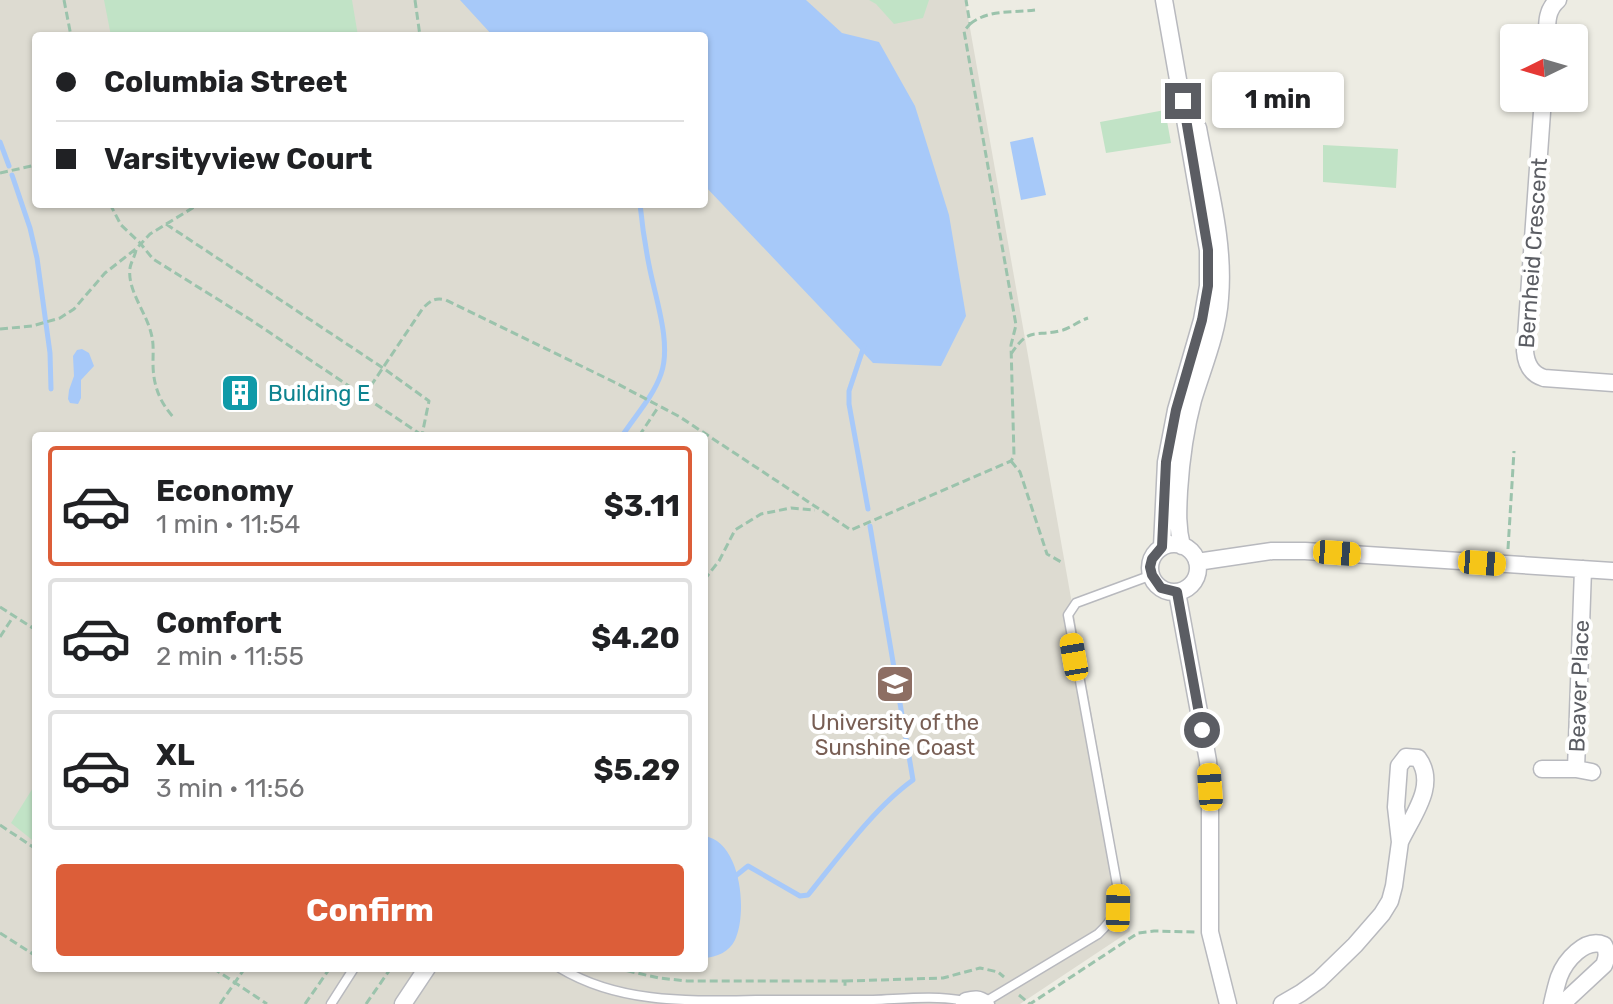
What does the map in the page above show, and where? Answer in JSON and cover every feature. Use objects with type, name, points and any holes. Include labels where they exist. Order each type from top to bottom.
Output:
[{"type":"street","points":[[1162,547],[1166,462],[1176,410],[1220,301],[1221,274],[1218,229],[1164,0]]},
{"type":"street","points":[[1175,0],[1195,139]]},
{"type":"street","points":[[1548,24],[1548,13],[1558,0]]},
{"type":"street","name":"Bernheid Crescent","points":[[1542,112],[1525,351],[1527,363],[1534,373],[1544,378],[1613,383]]},
{"type":"street","points":[[1182,546],[1178,532],[1180,462],[1209,322]]},
{"type":"street","points":[[1182,546],[1189,549],[1197,562],[1197,576],[1183,590],[1177,592],[1161,588],[1152,575],[1152,559],[1162,547],[1182,546]]},
{"type":"street","points":[[1197,562],[1272,551],[1305,551],[1613,571]]},
{"type":"street","name":"Beaver Place","points":[[1542,769],[1584,771],[1583,569]]},
{"type":"street","points":[[1177,592],[1208,761],[1210,932],[1228,1004]]},
{"type":"street","points":[[1282,1004],[1319,980],[1382,914],[1394,886],[1400,842]]},
{"type":"street","points":[[1552,1004],[1559,976],[1568,961],[1585,946],[1593,943],[1604,945],[1607,951],[1604,965],[1562,1004]]},
{"type":"street","points":[[403,1004],[424,972]]},
{"type":"street","points":[[965,1003],[979,1000],[985,1003]]},
{"type":"lane","points":[[985,1003],[1098,934],[1109,924],[1118,908],[1118,890],[1068,615],[1076,603],[1152,575]]},
{"type":"lane","points":[[331,1004],[351,972]]},
{"type":"lane","points":[[568,972],[614,991],[664,1000],[946,998],[965,1003]]},
{"type":"path","points":[[64,0],[70,32]]},
{"type":"path","points":[[415,0],[419,32]]},
{"type":"path","points":[[966,0],[970,24]]},
{"type":"path","points":[[708,436],[851,530],[1011,461],[1014,456],[1011,345],[1016,325],[964,31],[987,14],[1035,10]]},
{"type":"path","points":[[0,173],[32,166]]},
{"type":"path","points":[[112,208],[121,225],[153,259],[251,320],[417,432]]},
{"type":"path","points":[[175,419],[163,407],[157,393],[151,332],[132,283],[130,269],[140,243],[192,208]]},
{"type":"path","points":[[166,224],[429,401],[424,432]]},
{"type":"path","points":[[0,329],[42,324],[60,318],[74,309],[105,273],[137,248]]},
{"type":"path","points":[[364,396],[423,308],[431,300],[439,298],[638,394],[702,432]]},
{"type":"path","points":[[1011,354],[1022,338],[1028,335],[1065,329],[1088,318]]},
{"type":"path","points":[[642,432],[659,405]]},
{"type":"path","points":[[1507,564],[1514,451]]},
{"type":"path","points":[[1011,461],[1020,472],[1047,554],[1063,563]]},
{"type":"path","points":[[708,575],[735,530],[761,514],[791,508],[819,510]]},
{"type":"path","points":[[0,607],[32,627]]},
{"type":"path","points":[[0,637],[14,616]]},
{"type":"path","points":[[0,825],[32,846]]},
{"type":"path","points":[[0,933],[32,953]]},
{"type":"path","points":[[219,972],[267,1004]]},
{"type":"path","points":[[220,1004],[242,972]]},
{"type":"path","points":[[305,1004],[327,972]]},
{"type":"path","points":[[366,1004],[388,972]]},
{"type":"path","points":[[633,972],[687,981],[845,981],[845,1000]]},
{"type":"shaded area","name":"University of the Sunshine Coast","points":[[0,0],[965,0],[1130,931],[1020,1004],[0,1004]]},
{"type":"green space","points":[[104,0],[352,0],[357,32],[110,32]]},
{"type":"green space","points":[[869,0],[929,0],[923,18],[894,24]]},
{"type":"green space","points":[[1165,110],[1171,143],[1106,153],[1100,122]]},
{"type":"green space","points":[[1323,145],[1398,149],[1396,188],[1323,182]]},
{"type":"green space","points":[[32,789],[32,840],[11,823]]},
{"type":"water","points":[[460,0],[806,0],[842,33],[879,42],[915,106],[949,215],[966,316],[941,366],[873,363],[708,189],[708,32],[489,32]]},
{"type":"water","points":[[1033,137],[1046,195],[1021,200],[1010,142]]},
{"type":"water","points":[[82,349],[89,353],[94,366],[81,380],[78,404],[70,403],[73,356]]},
{"type":"water","points":[[708,838],[726,850],[738,879],[741,896],[735,940],[729,948],[708,957]]},
{"type":"waterway","points":[[0,142],[9,166]]},
{"type":"waterway","points":[[12,175],[37,258],[50,353],[51,389]]},
{"type":"waterway","points":[[625,432],[653,391],[661,374],[665,348],[641,208]]},
{"type":"waterway","points":[[864,346],[849,391],[849,404],[868,509]]},
{"type":"waterway","points":[[733,878],[748,866],[800,896],[808,895],[871,818],[913,780],[870,526]]},
{"type":"place","name":"Building E","points":[[240,393]]},
{"type":"place","name":"University of the Sunshine Coast","points":[[895,684]]},
{"type":"route","points":[[1183,101],[1208,250],[1208,286],[1166,462],[1162,547],[1156,552],[1150,567],[1155,582],[1161,588],[1177,592],[1202,730]]}]
